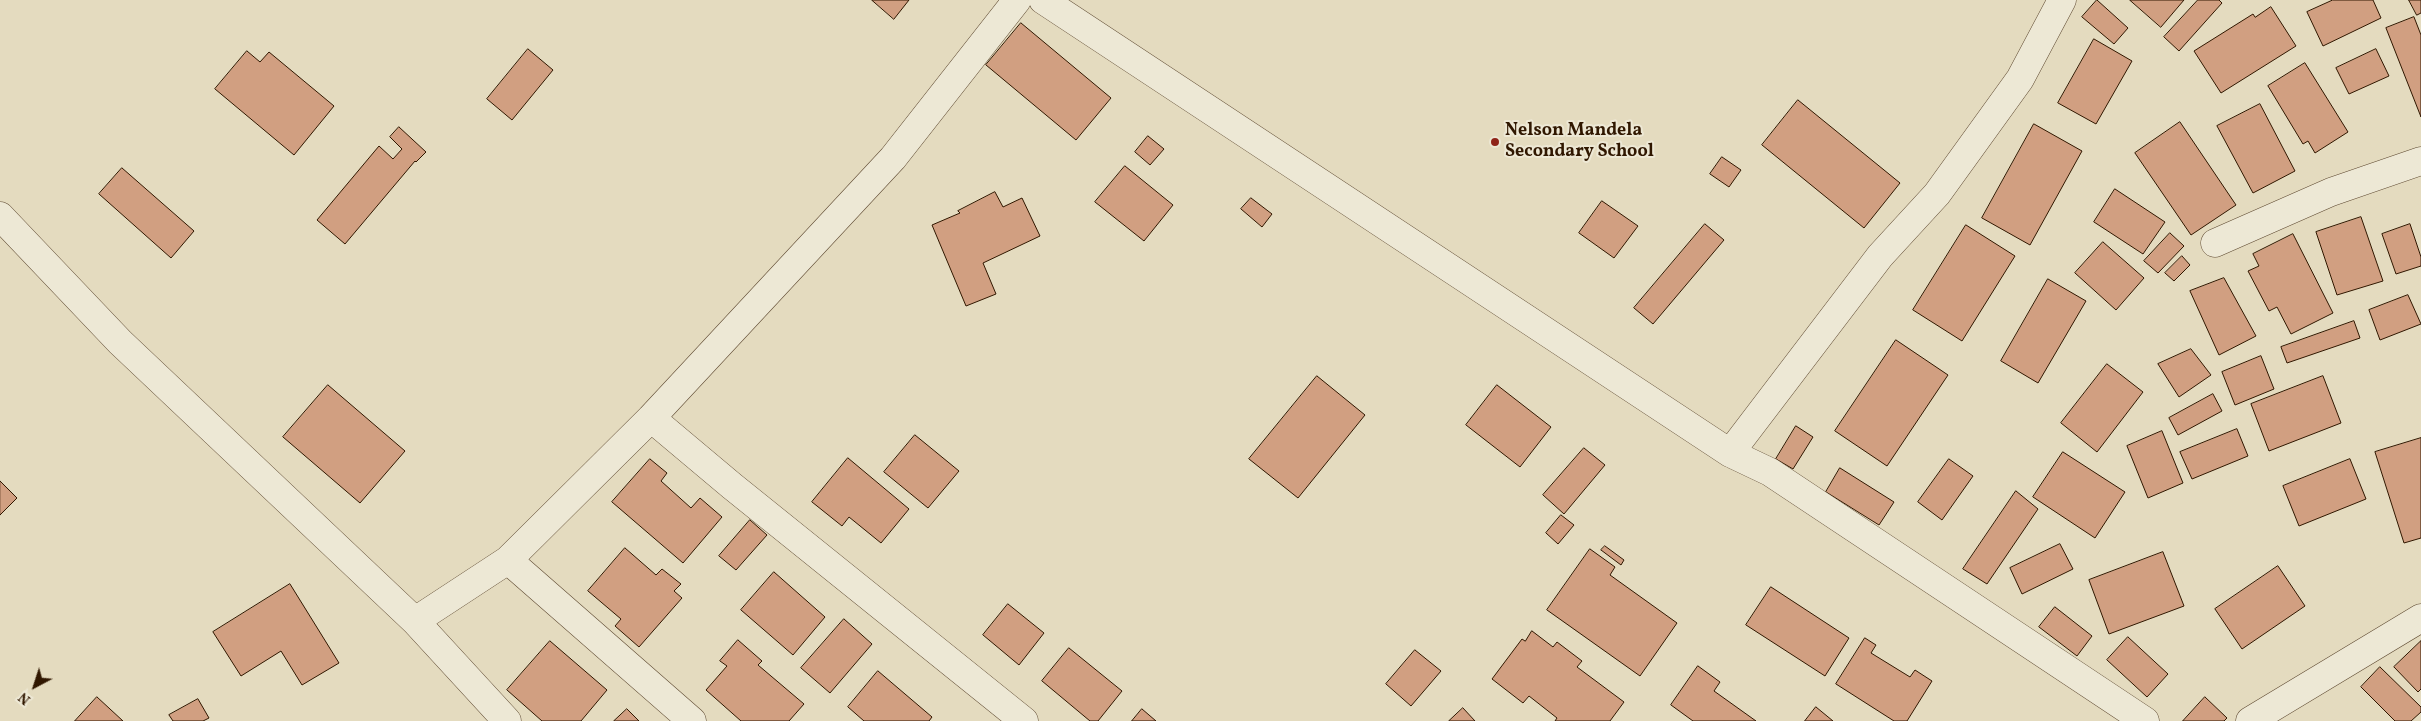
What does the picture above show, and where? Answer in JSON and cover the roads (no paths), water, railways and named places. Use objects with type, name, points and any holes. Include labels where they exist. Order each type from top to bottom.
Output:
[{"type":"street","points":[[415,621],[508,560],[651,418],[893,158],[1017,0]]},
{"type":"street","points":[[1043,0],[1730,453],[1770,472],[2145,721]]},
{"type":"street","points":[[1730,453],[1880,256],[1937,194],[2020,79],[2062,0]]},
{"type":"street","points":[[2215,243],[2331,192],[2421,161]]},
{"type":"street","points":[[0,216],[120,342],[415,621],[507,721]]},
{"type":"street","points":[[651,418],[732,486],[1024,721]]},
{"type":"street","points":[[508,560],[692,721]]},
{"type":"street","points":[[2250,721],[2421,618]]},
{"type":"place","name":"Nelson Mandela Secondary School","points":[[1495,142]]}]
